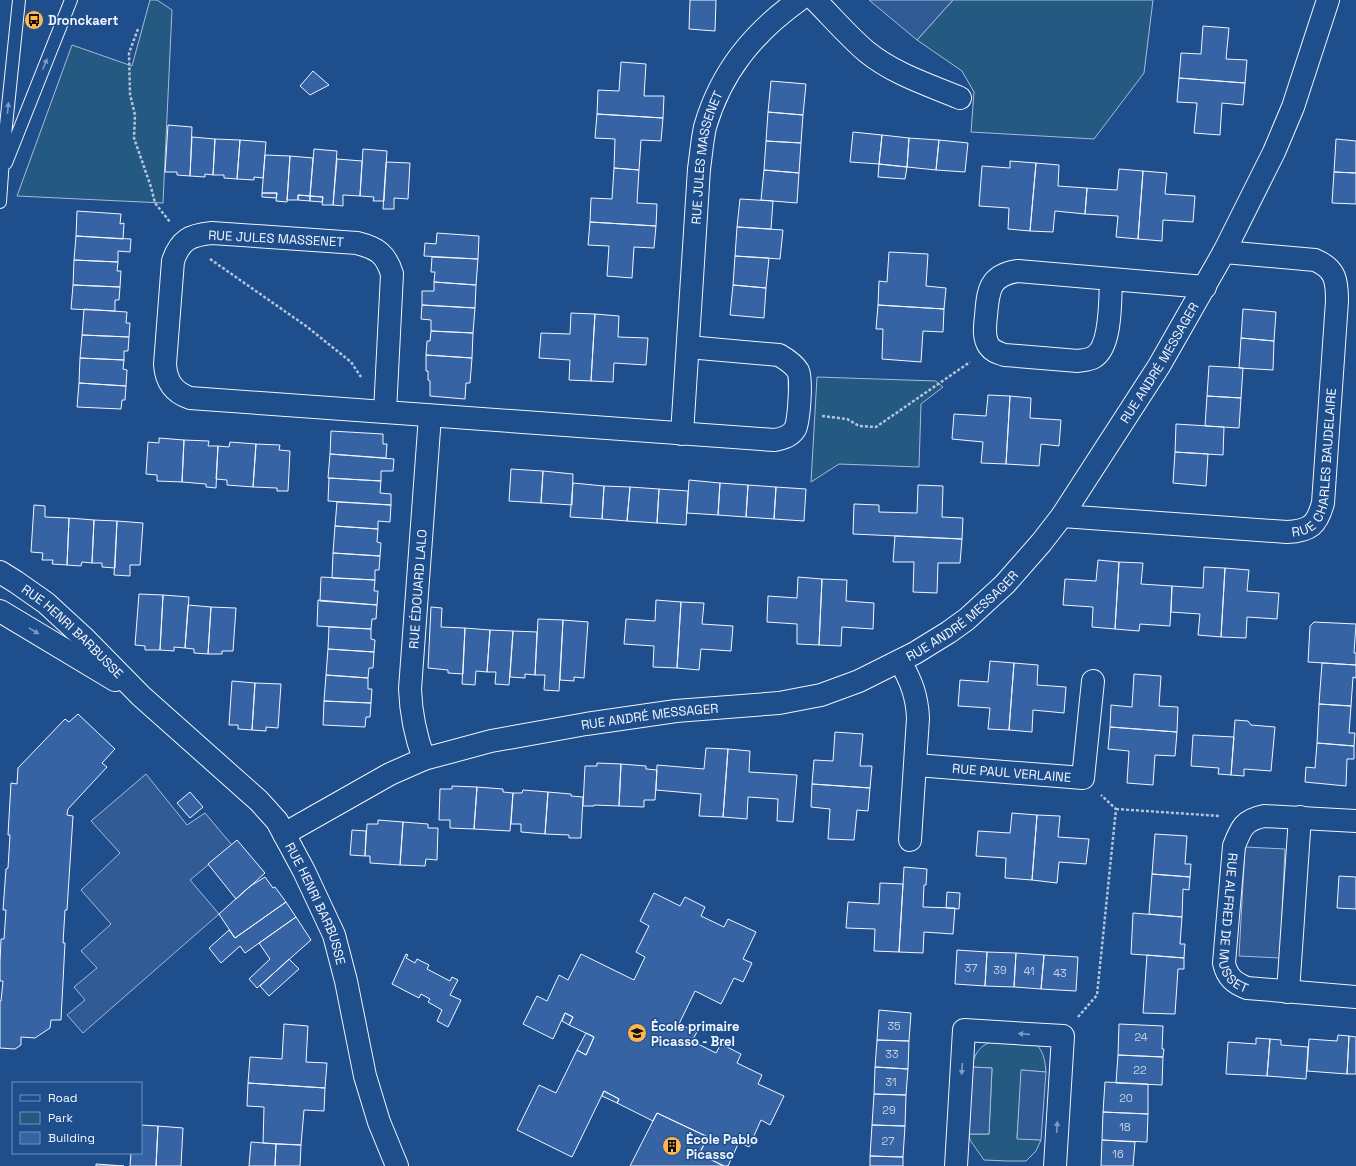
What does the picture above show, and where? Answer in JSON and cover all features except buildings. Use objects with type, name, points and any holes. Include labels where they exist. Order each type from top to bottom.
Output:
[{"type":"street","name":"RUE JULES MASSENET","points":[[682,434],[699,169],[705,129],[719,89],[747,46],[788,8],[799,0]]},
{"type":"street","points":[[815,0],[867,52],[886,65],[960,98]]},
{"type":"street","name":"RUE ANDRÉ MESSAGER","points":[[284,834],[390,774],[424,759],[491,741],[586,724],[676,711],[779,703],[821,695],[900,661],[949,632],[986,602],[1022,565],[1062,516],[1159,366],[1224,252],[1283,132],[1293,107],[1328,0]]},
{"type":"street","name":"RUE JULES MASSENET","points":[[185,241],[200,234],[227,234],[357,243],[370,246],[382,254],[389,264],[392,274],[385,412]]},
{"type":"street","points":[[185,241],[179,248],[173,262],[165,364],[168,380],[176,391],[182,396],[190,398],[774,440],[783,439],[791,434],[796,428],[800,378],[797,370],[786,359],[779,355],[688,347]]},
{"type":"street","name":"RUE CHARLES BAUDELAIRE","points":[[1062,516],[1287,532],[1307,529],[1320,516],[1323,503],[1337,301],[1335,278],[1331,270],[1325,264],[1315,260],[1224,252]]},
{"type":"street","points":[[1111,279],[1107,333],[1100,351],[1094,357],[1088,360],[1078,361],[1005,355],[990,348],[984,331],[988,292],[1000,276],[1010,272],[1018,270],[1205,287]]},
{"type":"street","name":"RUE ÉDOUARD LALO","points":[[424,759],[413,725],[410,688],[430,416]]},
{"type":"street","name":"RUE HENRI BARBUSSE","points":[[0,572],[51,608],[83,637],[142,696],[260,801],[277,821],[316,895],[334,935],[346,981],[360,1053],[370,1094],[379,1122],[397,1166]]},
{"type":"street","name":"RUE HENRI BARBUSSE","points":[[0,611],[142,696]]},
{"type":"street","points":[[900,661],[910,679],[918,703],[916,765],[910,840]]},
{"type":"street","name":"RUE PAUL VERLAINE","points":[[916,765],[1083,778],[1093,681]]},
{"type":"street","points":[[1252,819],[1264,816],[1356,821]]},
{"type":"street","points":[[1288,992],[1300,818]]},
{"type":"street","name":"RUE ALFRED DE MUSSET","points":[[1252,819],[1245,824],[1238,835],[1234,846],[1224,963],[1226,971],[1231,979],[1237,984],[1247,988],[1356,997]]},
{"type":"street","points":[[956,1166],[964,1030],[1063,1036],[1055,1166]]},
{"type":"lane","points":[[0,202],[1,176],[19,0]]},
{"type":"lane","points":[[1,176],[71,0]]},
{"type":"path","points":[[138,29],[129,53],[130,94],[135,115],[134,138],[155,203],[185,241],[306,326],[351,362],[363,381]]},
{"type":"path","points":[[797,421],[821,416],[847,419],[859,426],[876,427],[990,348]]},
{"type":"path","points":[[1083,778],[1116,809],[1252,819]]},
{"type":"path","points":[[1063,1036],[1096,995],[1116,809]]},
{"type":"green space","points":[[150,0],[157,0],[172,10],[163,203],[17,196],[72,45],[132,66]]},
{"type":"green space","points":[[953,0],[1153,0],[1144,73],[1094,139],[971,132],[974,92],[962,71],[917,40]]},
{"type":"green space","points":[[817,377],[936,381],[943,387],[921,404],[919,467],[839,464],[811,482]]},
{"type":"green space","points":[[998,1040],[1037,1045],[1043,1054],[1045,1061],[1046,1072],[1022,1070],[1017,1138],[1041,1140],[1036,1151],[1026,1161],[984,1160],[970,1140],[969,1134],[989,1134],[992,1068],[972,1067],[973,1061],[977,1052],[983,1046]]},
{"type":"shaded area","points":[[869,0],[953,0],[917,40]]},
{"type":"shaded area","points":[[146,774],[187,825],[205,813],[232,845],[190,880],[219,914],[83,1033],[67,1015],[85,1000],[74,987],[97,968],[81,951],[111,924],[81,890],[120,853],[91,821]]},
{"type":"shaded area","points":[[1245,847],[1285,849],[1280,958],[1239,956]]},
{"type":"shaded area","points":[[972,1067],[992,1068],[989,1134],[969,1134]]},
{"type":"shaded area","points":[[1021,1070],[1046,1072],[1041,1140],[1017,1139]]},
{"type":"place","name":"Dronckaert","points":[[34,20]]},
{"type":"place","name":"École primaire Picasso - Brel","points":[[637,1033]]},
{"type":"place","name":"École Pablo Picasso","points":[[672,1146]]}]
